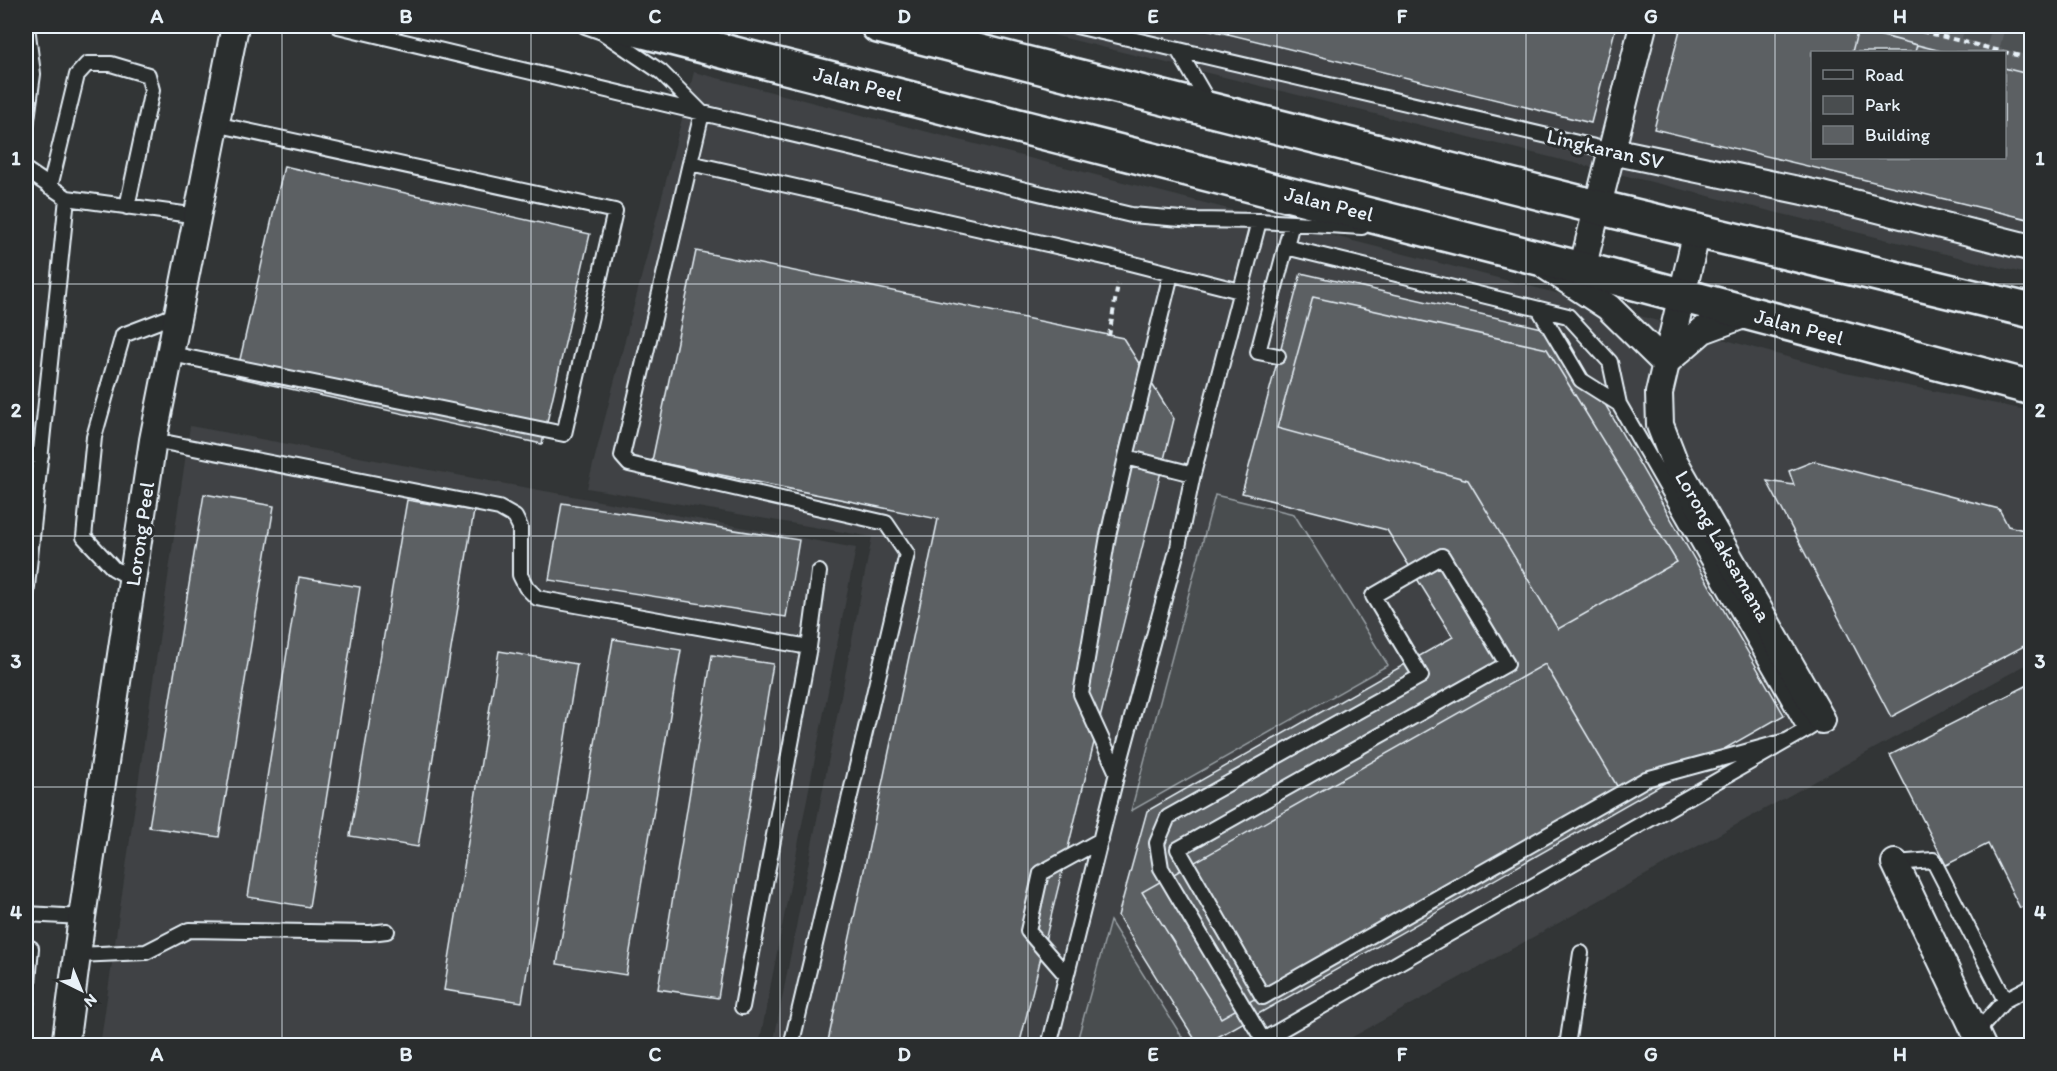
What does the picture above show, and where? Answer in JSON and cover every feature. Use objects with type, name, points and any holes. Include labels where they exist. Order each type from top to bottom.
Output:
[{"type":"street","name":"Lorong Peel","points":[[65,1046],[153,440],[235,26]]},
{"type":"street","name":"Jalan Peel","points":[[624,26],[1532,256],[2031,388]]},
{"type":"street","points":[[878,26],[1597,207],[2031,311]]},
{"type":"street","points":[[1582,269],[1643,26]]},
{"type":"street","name":"Lingkaran SV","points":[[1612,151],[1822,195],[2031,248]]},
{"type":"street","name":"Lorong Laksamana","points":[[1697,231],[1659,393],[1660,425],[1674,461],[1814,725]]},
{"type":"street","points":[[1532,256],[1608,307],[1665,363],[1703,330],[1749,313]]},
{"type":"street","points":[[1895,863],[1979,1039]]},
{"type":"lane","points":[[26,127],[33,74],[27,26]]},
{"type":"lane","points":[[338,26],[1131,214],[1194,220],[1258,221],[1436,232]]},
{"type":"lane","points":[[585,26],[602,33],[661,72],[702,113]]},
{"type":"lane","name":"Lingkaran SV","points":[[1076,26],[1612,151]]},
{"type":"lane","points":[[1178,50],[1213,110]]},
{"type":"lane","points":[[50,187],[77,75],[87,64],[111,64],[148,75],[152,90],[127,207]]},
{"type":"lane","points":[[702,113],[622,456],[629,464],[886,523],[907,554],[791,1046]]},
{"type":"lane","points":[[171,354],[564,434],[615,211],[215,124]]},
{"type":"lane","points":[[690,164],[1110,258],[1240,291]]},
{"type":"lane","points":[[26,170],[67,198],[198,216]]},
{"type":"lane","points":[[26,596],[67,198]]},
{"type":"lane","points":[[1049,1046],[1117,773],[1178,547],[1193,474],[1258,221]]},
{"type":"lane","points":[[1278,356],[1258,352],[1292,223]]},
{"type":"lane","points":[[1286,247],[1568,316],[1610,362],[1619,404],[1814,725],[1263,1040],[1161,868],[1157,843],[1168,817],[1421,676],[1373,596],[1442,556],[1507,663],[1179,849],[1263,997],[1646,779],[1786,741]]},
{"type":"lane","points":[[1117,773],[1081,694],[1108,536],[1171,274]]},
{"type":"lane","points":[[1539,309],[1581,380],[1619,404]]},
{"type":"lane","points":[[133,579],[113,568],[84,537],[94,437],[123,334],[178,314]]},
{"type":"lane","points":[[153,440],[498,508],[515,517],[520,527],[520,575],[537,598],[809,646]]},
{"type":"lane","points":[[26,454],[41,456]]},
{"type":"lane","points":[[1126,457],[1193,474]]},
{"type":"lane","points":[[742,1007],[809,646],[819,572]]},
{"type":"lane","points":[[1066,975],[1028,931],[1041,873],[1101,840]]},
{"type":"lane","points":[[1895,863],[1933,860],[2005,1000]]},
{"type":"lane","points":[[26,914],[82,917]]},
{"type":"lane","points":[[77,955],[146,952],[189,930],[196,929],[370,933],[387,931]]},
{"type":"lane","points":[[26,948],[31,948],[26,1005]]},
{"type":"lane","points":[[1567,1046],[1581,953]]},
{"type":"lane","points":[[1979,1039],[2005,1000],[2031,986]]},
{"type":"path","points":[[1902,26],[2000,51]]},
{"type":"path","points":[[2006,53],[2031,59]]},
{"type":"shaded area","points":[[1016,26],[2031,26],[2031,275]]},
{"type":"shaded area","points":[[694,72],[1568,296],[1845,373],[2031,411],[2031,662],[1338,1045],[773,1045],[872,537],[587,488]]},
{"type":"shaded area","points":[[190,426],[856,548],[759,1045],[100,1046]]},
{"type":"green space","points":[[1215,495],[1294,514],[1388,665],[1131,811]]},
{"type":"green space","points":[[1110,921],[1187,1045],[1076,1045]]},
{"type":"building","points":[[1193,26],[1230,26],[1228,34]]},
{"type":"building","points":[[1230,26],[1616,26],[1591,123],[1228,34]]},
{"type":"building","points":[[1681,26],[1843,26],[1858,29],[1852,51],[1811,51],[1811,159],[2006,159],[2006,68],[2032,75],[2032,220],[1654,129]]},
{"type":"building","points":[[1843,26],[2032,26],[2032,75],[2006,68],[2006,51],[1941,51]]},
{"type":"building","points":[[1858,29],[1917,45],[1915,51],[1852,51]]},
{"type":"building","points":[[1917,45],[1941,51],[1915,51]]},
{"type":"building","points":[[284,166],[590,234],[542,444],[236,377]]},
{"type":"building","points":[[696,251],[1123,338],[1174,419],[1019,1046],[827,1046],[938,519],[652,461]]},
{"type":"building","points":[[1301,273],[1564,333],[1784,715],[1199,1046],[1118,916],[1147,811],[1453,637],[1387,530],[1242,493]]},
{"type":"building","points":[[1313,297],[1547,349],[1677,562],[1558,629],[1468,480],[1277,428]]},
{"type":"building","points":[[1814,461],[1999,509],[2008,526],[2032,532],[2032,634],[2023,638],[2026,645],[1891,717],[1767,481],[1794,485],[1789,471]]},
{"type":"building","points":[[204,494],[274,506],[219,837],[149,827]]},
{"type":"building","points":[[407,500],[474,511],[418,847],[350,836]]},
{"type":"building","points":[[562,503],[799,540],[786,617],[549,580]]},
{"type":"building","points":[[299,577],[360,587],[309,907],[248,897]]},
{"type":"building","points":[[613,639],[681,650],[626,975],[557,964]]},
{"type":"building","points":[[499,651],[577,664],[522,1002],[444,990]]},
{"type":"building","points":[[712,655],[773,664],[718,998],[658,989]]},
{"type":"building","points":[[1545,664],[1620,791],[1221,1018],[1142,892]]},
{"type":"building","points":[[2032,683],[2032,903],[2020,908],[1988,844],[1946,865],[1890,755]]},
{"type":"tunnel","points":[[1965,26],[2032,43]]}]
